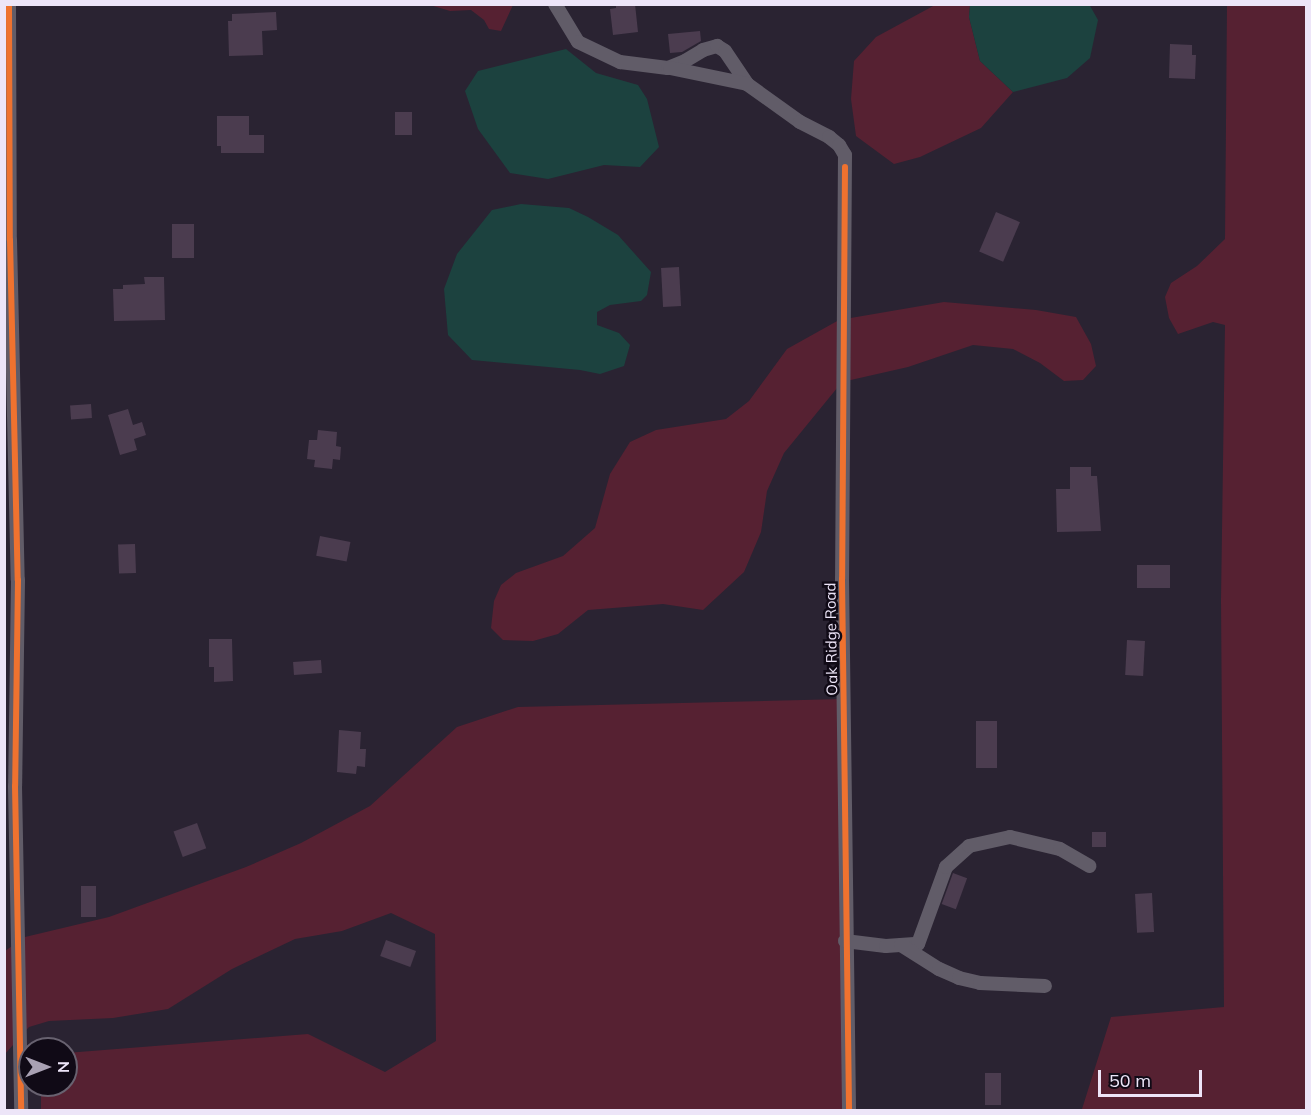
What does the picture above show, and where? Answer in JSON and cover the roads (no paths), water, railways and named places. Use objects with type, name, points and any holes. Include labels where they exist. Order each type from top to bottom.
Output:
[{"type":"street","points":[[9,4],[7,211],[17,536],[11,624],[21,1110]]},
{"type":"street","points":[[555,4],[578,42],[600,55],[620,62],[668,68],[747,84]]},
{"type":"street","points":[[668,68],[703,50],[717,46],[725,51],[747,84]]},
{"type":"street","name":"Oak Ridge Road","points":[[747,84],[800,122],[840,145],[844,155],[842,579],[849,1110]]},
{"type":"street","points":[[4,528],[17,536]]},
{"type":"street","points":[[845,941],[918,944],[946,867],[969,846],[1010,837],[1060,849],[1089,866]]},
{"type":"street","points":[[901,945],[939,969],[959,978],[980,983],[1045,986]]}]
